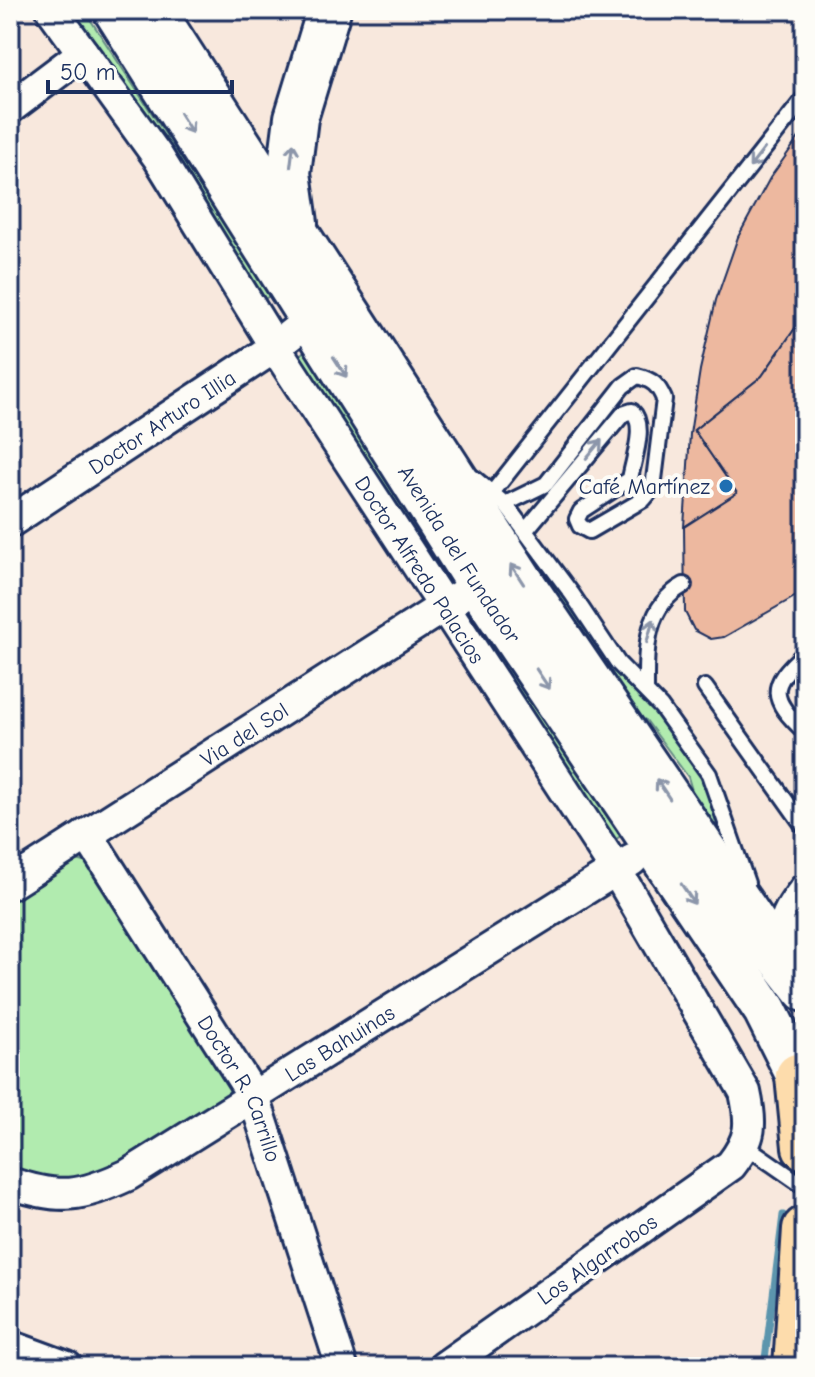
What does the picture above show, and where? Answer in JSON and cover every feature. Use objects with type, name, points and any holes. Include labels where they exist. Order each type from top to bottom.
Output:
[{"type":"highway","points":[[802,1086],[805,1147]]},
{"type":"highway","points":[[796,1367],[805,1229]]},
{"type":"main road","name":"Avenida del Fundador","points":[[115,10],[310,319],[462,595],[655,845],[765,1010],[802,1086]]},
{"type":"main road","name":"Avenida del Fundador","points":[[153,10],[534,600],[766,940],[805,989]]},
{"type":"main road","points":[[297,232],[289,173],[296,118],[329,10]]},
{"type":"street","name":"Doctor Alfredo Palacios","points":[[52,10],[158,157],[275,347],[462,595],[745,1092],[749,1121],[746,1146]]},
{"type":"street","points":[[10,108],[83,53]]},
{"type":"street","name":"Doctor Arturo Illia","points":[[10,522],[275,347],[310,319]]},
{"type":"street","name":"Via del Sol","points":[[10,883],[462,595]]},
{"type":"street","name":"Doctor R. Carrillo","points":[[87,834],[254,1097],[342,1367]]},
{"type":"street","name":"Las Bahuinas","points":[[10,1183],[56,1195],[92,1192],[128,1175],[655,845]]},
{"type":"street","points":[[805,889],[784,923],[787,943],[805,989]]},
{"type":"street","name":"Los Algarrobos","points":[[444,1367],[731,1165],[746,1146]]},
{"type":"street","points":[[10,1346],[67,1367]]},
{"type":"lane","points":[[492,493],[805,97]]},
{"type":"lane","points":[[505,504],[546,484],[623,386],[637,376],[651,380],[659,388],[664,399],[653,488],[644,499],[589,531],[580,526],[577,519],[581,511],[630,479],[639,425],[632,411],[623,414],[526,530]]},
{"type":"lane","points":[[435,447],[505,504],[618,663],[661,707],[709,774],[766,940]]},
{"type":"lane","points":[[646,690],[646,647],[650,628],[658,609],[684,585]]},
{"type":"lane","points":[[805,653],[780,679],[777,697],[783,711],[805,732]]},
{"type":"lane","points":[[705,687],[805,828]]},
{"type":"lane","points":[[746,1146],[805,1187]]},
{"type":"green space","points":[[67,10],[84,10],[271,295],[260,302]]},
{"type":"green space","points":[[307,350],[456,578],[443,586],[294,358]]},
{"type":"green space","points":[[508,517],[612,666],[643,696],[704,775],[730,850],[702,824],[688,777],[646,720],[626,713],[503,521]]},
{"type":"green space","points":[[473,607],[622,835],[609,844],[460,615]]},
{"type":"green space","points":[[72,859],[89,863],[230,1086],[229,1095],[104,1174],[52,1181],[10,1166],[10,897]]},
{"type":"building","points":[[805,129],[805,314],[762,376],[694,430],[737,493],[684,527],[690,434],[716,300],[738,237],[770,178]]},
{"type":"building","points":[[805,314],[805,591],[724,637],[711,639],[694,630],[685,612],[684,527],[737,493],[694,430],[762,376]]},
{"type":"waterway","points":[[764,1367],[783,1215]]},
{"type":"place","name":"Café Martínez","points":[[726,486]]}]
